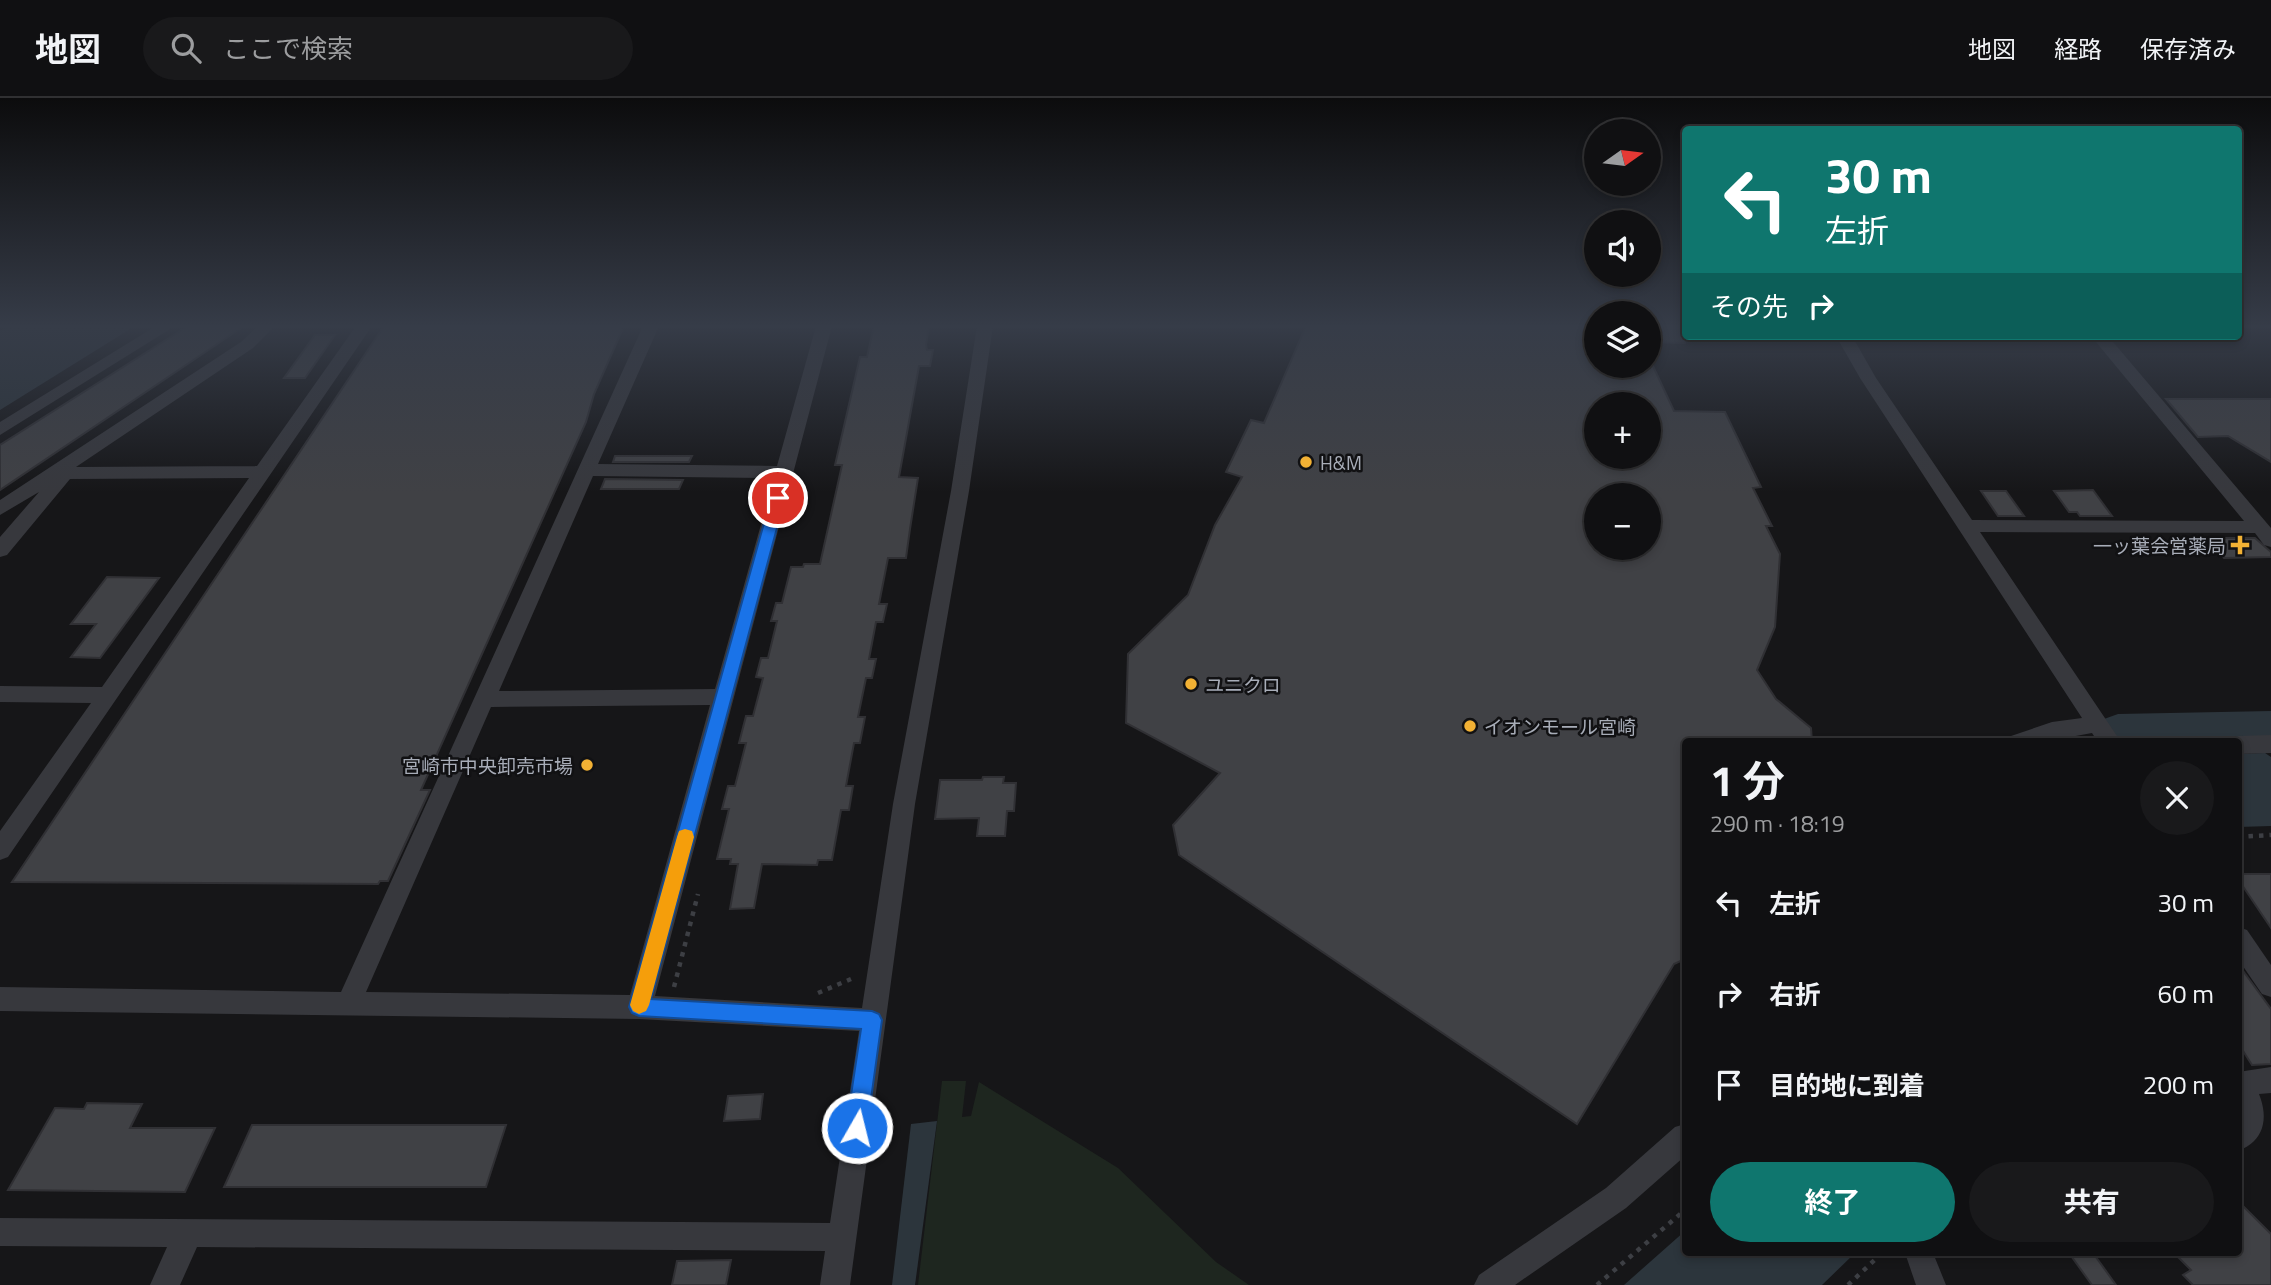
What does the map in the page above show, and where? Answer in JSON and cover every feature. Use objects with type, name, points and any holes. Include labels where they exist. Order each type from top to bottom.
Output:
[{"type":"street","points":[[0,430],[78,381]]},
{"type":"street","points":[[0,509],[70,466],[194,381]]},
{"type":"street","points":[[0,850],[325,381]]},
{"type":"street","points":[[349,1002],[628,381]]},
{"type":"street","points":[[639,1007],[809,381]]},
{"type":"street","points":[[835,1285],[905,804],[958,504],[977,381]]},
{"type":"street","points":[[1874,381],[2107,738]]},
{"type":"street","points":[[2137,381],[2265,534]]},
{"type":"street","points":[[70,466],[262,472]]},
{"type":"street","points":[[0,550],[70,466]]},
{"type":"street","points":[[589,470],[785,472]]},
{"type":"street","points":[[1968,526],[2265,534]]},
{"type":"street","points":[[0,694],[108,695]]},
{"type":"street","points":[[486,699],[724,697]]},
{"type":"street","points":[[2030,738],[2052,730],[2097,724]]},
{"type":"street","points":[[2242,745],[2271,744]]},
{"type":"street","points":[[2242,944],[2271,986]]},
{"type":"street","points":[[0,999],[639,1007],[872,1020]]},
{"type":"street","points":[[2242,1084],[2271,1080]]},
{"type":"street","points":[[2242,1088],[2252,1110],[2249,1130],[2242,1135]]},
{"type":"street","points":[[1489,1285],[1605,1207],[1659,1165],[1682,1140]]},
{"type":"street","points":[[0,1232],[841,1237]]},
{"type":"street","points":[[164,1285],[189,1233]]},
{"type":"street","points":[[1920,1256],[1931,1285]]},
{"type":"path","points":[[2242,837],[2271,835]]},
{"type":"path","points":[[675,995],[674,983],[698,894]]},
{"type":"path","points":[[811,994],[824,992],[851,979]]},
{"type":"path","points":[[1597,1285],[1682,1213]]},
{"type":"path","points":[[1848,1285],[1879,1256]]},
{"type":"shaded area","points":[[0,381],[46,381],[0,410]]},
{"type":"shaded area","points":[[2265,753],[2271,757],[2271,826],[2242,827],[2242,754]]},
{"type":"shaded area","points":[[942,1081],[966,1081],[962,1117],[971,1116],[979,1082],[1118,1168],[1216,1262],[1249,1285],[918,1285]]},
{"type":"shaded area","points":[[937,1121],[915,1285],[892,1285],[911,1124]]},
{"type":"shaded area","points":[[1682,1234],[1682,1256],[1852,1256],[1822,1285],[1624,1285]]},
{"type":"building","points":[[100,381],[162,381],[0,490],[0,445]]},
{"type":"building","points":[[347,381],[600,381],[586,422],[421,790],[430,790],[388,881],[380,881],[378,884],[12,882]]},
{"type":"building","points":[[854,381],[916,381],[899,477],[918,478],[906,558],[888,558],[879,604],[887,604],[883,622],[876,622],[869,659],[876,659],[872,678],[866,678],[858,717],[865,717],[860,743],[854,743],[846,786],[853,786],[849,810],[841,810],[832,860],[818,860],[817,865],[762,864],[754,908],[730,909],[738,864],[730,864],[731,859],[717,859],[729,809],[722,809],[728,786],[735,786],[746,743],[739,743],[746,716],[753,716],[763,678],[756,677],[761,658],[768,658],[777,621],[771,621],[776,603],[782,603],[791,567],[820,564],[842,465],[835,465]]},
{"type":"building","name":"イオンモール宮崎","points":[[1282,381],[1660,381],[1674,411],[1725,412],[1761,487],[1753,488],[1772,526],[1766,526],[1780,554],[1775,627],[1757,670],[1776,699],[1811,728],[1812,738],[1682,738],[1682,960],[1674,964],[1577,1124],[1179,855],[1173,825],[1220,773],[1126,723],[1128,654],[1188,595],[1215,525],[1242,477],[1226,472],[1251,420],[1264,423]]},
{"type":"building","points":[[2166,399],[2271,399],[2271,462],[2228,436],[2198,437]]},
{"type":"building","points":[[615,456],[692,456],[689,462],[613,462]]},
{"type":"building","points":[[605,479],[683,480],[679,489],[601,489]]},
{"type":"building","points":[[2093,490],[2112,516],[2080,516],[2077,512],[2069,512],[2054,491]]},
{"type":"building","points":[[1981,491],[2006,491],[2024,516],[1998,516]]},
{"type":"building","name":"一ッ葉会営薬局","points":[[2208,538],[2255,538],[2271,552],[2271,557],[2224,558]]},
{"type":"building","points":[[107,577],[159,578],[100,658],[71,657],[96,624],[71,624]]},
{"type":"building","points":[[983,777],[1004,777],[1003,783],[1016,783],[1014,811],[1007,811],[1005,836],[977,836],[979,818],[935,819],[940,780],[982,780]]},
{"type":"building","points":[[2242,874],[2271,874],[2271,928],[2242,885]]},
{"type":"building","points":[[2242,969],[2271,1009],[2271,1064],[2252,1065],[2242,1049]]},
{"type":"building","points":[[763,1094],[760,1119],[724,1121],[728,1096]]},
{"type":"building","points":[[87,1103],[142,1104],[130,1128],[215,1128],[185,1192],[8,1190],[55,1108],[84,1109]]},
{"type":"building","points":[[252,1125],[506,1125],[486,1187],[224,1187]]},
{"type":"building","points":[[2242,1205],[2271,1234],[2271,1285],[2193,1285],[2183,1275],[2191,1270],[2177,1256],[2242,1256]]},
{"type":"building","points":[[2071,1256],[2095,1256],[2116,1285],[2092,1285]]},
{"type":"building","points":[[731,1260],[726,1285],[672,1285],[677,1261]]},
{"type":"waterway","points":[[2118,730],[2271,726]]},
{"type":"slow traffic","points":[[639,1005],[685,837]]},
{"type":"place","name":"H&M","points":[[1306,462]]},
{"type":"place","name":"一ッ葉会営薬局","points":[[2240,545]]},
{"type":"place","name":"ユニクロ","points":[[1191,684]]},
{"type":"place","name":"イオンモール宮崎","points":[[1470,726]]},
{"type":"place","name":"宮崎市中央卸売市場","points":[[587,765]]},
{"type":"route","points":[[778,498],[639,1007],[872,1020],[857,1128]]}]
